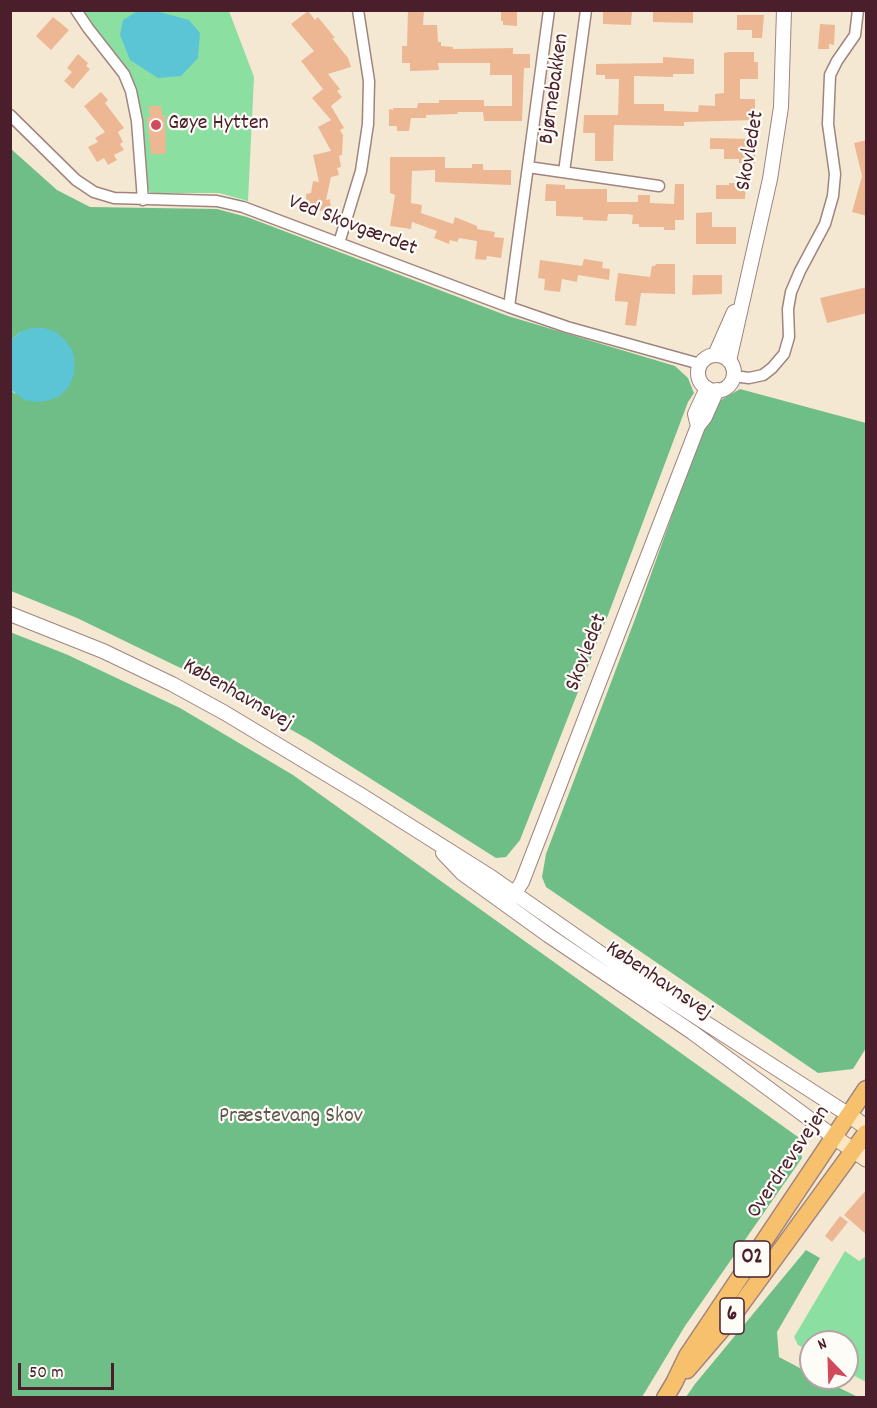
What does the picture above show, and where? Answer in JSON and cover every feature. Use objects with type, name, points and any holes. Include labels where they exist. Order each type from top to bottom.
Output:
[{"type":"main road","name":"Overdrevsvejen","points":[[670,1390],[687,1356],[867,1089]]},
{"type":"main road","name":"Københavnsvej","points":[[849,1115],[867,1127]]},
{"type":"main road","name":"Overdrevsvejen","points":[[670,1390],[729,1321],[860,1155],[867,1133]]},
{"type":"main road","name":"Københavnsvej","points":[[834,1137],[860,1155]]},
{"type":"street","points":[[76,10],[124,74],[131,91],[138,121],[142,200]]},
{"type":"street","points":[[339,243],[361,171],[368,124],[369,81],[358,10]]},
{"type":"street","name":"Bjørnebakken","points":[[509,307],[549,10]]},
{"type":"street","name":"Bjørnebakken","points":[[564,172],[586,10]]},
{"type":"street","name":"Skovledet","points":[[729,361],[770,179],[781,107],[784,10]]},
{"type":"street","points":[[733,376],[748,378],[763,375],[784,354],[789,337],[788,309],[791,292],[825,224],[833,196],[835,174],[828,124],[828,86],[830,75],[837,61],[855,35],[858,10]]},
{"type":"street","name":"Ved Skovgærdet","points":[[10,115],[76,180],[94,192],[114,198],[218,201],[243,207],[567,327],[700,364]]},
{"type":"street","name":"Bjørnebakken","points":[[528,167],[659,186]]},
{"type":"street","name":"Skovledet","points":[[715,355],[743,297]]},
{"type":"street","points":[[722,356],[733,368],[733,376],[728,385],[712,389],[698,377],[700,364],[708,357],[722,356]]},
{"type":"street","name":"Skovledet","points":[[511,899],[522,882],[698,426],[705,417],[712,389]]},
{"type":"street","name":"Københavnsvej","points":[[10,614],[103,651],[172,684],[225,713],[429,838],[834,1137]]},
{"type":"street","name":"Københavnsvej","points":[[511,899],[849,1115]]},
{"type":"green space","points":[[83,11],[229,11],[254,77],[248,201],[219,193],[151,193],[145,187],[136,92]]},
{"type":"green space","points":[[10,148],[57,190],[90,207],[217,209],[247,217],[508,316],[675,366],[688,378],[694,393],[688,402],[520,840],[506,857],[496,858],[311,741],[195,675],[77,618],[11,591],[11,390],[15,394],[20,332],[11,340]]},
{"type":"green space","points":[[740,389],[866,423],[866,1048],[853,1069],[818,1073],[546,887],[542,877],[546,854],[635,619],[705,423],[721,400]]},
{"type":"green space","name":"Præstevang Skov","points":[[10,632],[68,655],[180,708],[293,775],[798,1137],[802,1158],[685,1326],[642,1397],[11,1397]]},
{"type":"green space","points":[[806,1250],[820,1258],[777,1332],[779,1357],[799,1368],[799,1390],[844,1390],[858,1397],[686,1397]]},
{"type":"green space","points":[[845,1251],[859,1261],[866,1256],[866,1382],[859,1378],[859,1330],[799,1330],[799,1346],[794,1337]]},
{"type":"water","points":[[156,11],[189,20],[200,33],[198,58],[181,76],[158,78],[130,60],[120,35],[123,20],[136,12]]},
{"type":"water","points":[[32,328],[44,328],[56,332],[72,350],[75,362],[74,374],[69,386],[61,395],[38,402],[25,400],[11,390],[11,340],[20,332]]},
{"type":"building","points":[[408,10],[424,10],[423,25],[437,25],[438,42],[441,42],[441,46],[453,47],[453,49],[513,48],[513,54],[530,54],[530,68],[524,68],[522,121],[484,121],[483,112],[457,112],[458,114],[411,118],[409,131],[397,131],[397,126],[389,126],[389,109],[417,108],[418,103],[439,103],[439,100],[484,100],[484,106],[512,106],[512,75],[490,75],[490,63],[438,63],[439,70],[410,71],[410,63],[402,63],[402,46],[407,46]]},
{"type":"building","points":[[501,10],[517,10],[517,26],[503,25]]},
{"type":"building","points":[[603,10],[632,11],[631,25],[603,24]]},
{"type":"building","points":[[653,10],[693,10],[693,23],[653,22]]},
{"type":"building","points":[[308,11],[315,20],[318,17],[335,38],[332,38],[348,58],[351,67],[328,74],[340,89],[337,91],[342,97],[331,106],[344,128],[340,130],[343,135],[342,155],[339,156],[341,167],[337,168],[339,175],[331,177],[326,200],[330,199],[331,210],[307,212],[306,194],[311,193],[313,181],[319,182],[313,155],[331,151],[318,127],[331,120],[312,98],[323,89],[301,61],[314,51],[291,24]]},
{"type":"building","points":[[737,15],[764,15],[762,38],[752,38],[752,30],[737,30]]},
{"type":"building","points":[[53,17],[69,30],[51,50],[36,36]]},
{"type":"building","points":[[820,24],[835,25],[834,45],[829,44],[829,49],[818,49]]},
{"type":"building","points":[[754,52],[754,62],[758,62],[758,79],[740,79],[740,99],[755,99],[755,120],[684,122],[684,126],[614,125],[613,161],[595,161],[595,133],[583,133],[584,115],[618,115],[619,79],[605,79],[605,75],[596,75],[596,64],[663,63],[663,57],[694,59],[694,74],[673,74],[673,77],[634,76],[634,104],[664,104],[664,111],[698,112],[699,105],[715,106],[715,94],[724,93],[724,53]]},
{"type":"building","points":[[78,54],[88,63],[86,66],[90,69],[73,89],[64,81],[72,72],[67,68]]},
{"type":"building","points":[[101,92],[108,100],[105,103],[124,128],[118,132],[123,142],[120,144],[124,150],[114,155],[117,160],[108,165],[104,158],[97,162],[88,147],[98,142],[95,138],[105,132],[84,106]]},
{"type":"building","name":"Gøye Hytten","points":[[149,106],[161,106],[162,116],[165,115],[166,154],[151,154],[147,117],[150,117]]},
{"type":"building","points":[[710,138],[755,139],[755,163],[739,163],[739,159],[724,159],[724,149],[710,149]]},
{"type":"building","points":[[867,140],[867,216],[852,212],[862,176],[854,143]]},
{"type":"building","points":[[390,157],[445,157],[445,168],[472,168],[472,164],[483,164],[483,170],[511,170],[511,185],[435,182],[435,170],[412,171],[411,203],[422,205],[421,213],[453,224],[455,217],[477,226],[477,229],[495,232],[494,237],[504,238],[501,258],[487,256],[486,260],[475,259],[477,241],[459,238],[457,242],[450,240],[449,244],[434,238],[437,231],[412,222],[411,229],[390,226],[395,195],[390,193]]},
{"type":"building","points":[[729,183],[746,183],[745,199],[716,199],[716,185],[729,185]]},
{"type":"building","points":[[546,184],[565,185],[565,189],[607,189],[607,202],[638,202],[638,195],[650,195],[650,203],[674,204],[675,184],[684,184],[684,220],[675,220],[675,230],[664,230],[664,227],[639,227],[639,224],[632,224],[633,215],[628,214],[608,214],[607,221],[556,216],[556,201],[545,201]]},
{"type":"building","points":[[712,212],[712,227],[736,227],[736,244],[696,244],[696,213]]},
{"type":"building","points":[[584,259],[603,262],[602,268],[610,269],[609,280],[578,275],[577,282],[562,279],[560,292],[544,290],[545,279],[538,278],[540,260],[582,266]]},
{"type":"building","points":[[675,264],[675,294],[641,293],[636,326],[625,325],[628,302],[615,301],[618,273],[650,277],[652,266]]},
{"type":"building","points":[[693,275],[722,275],[722,294],[692,295]]},
{"type":"building","points":[[867,287],[867,313],[827,323],[820,298]]},
{"type":"building","points":[[867,1189],[867,1235],[844,1215]]},
{"type":"building","points":[[840,1216],[848,1222],[832,1242],[825,1236]]},
{"type":"place","name":"Gøye Hytten","points":[[156,125]]}]
